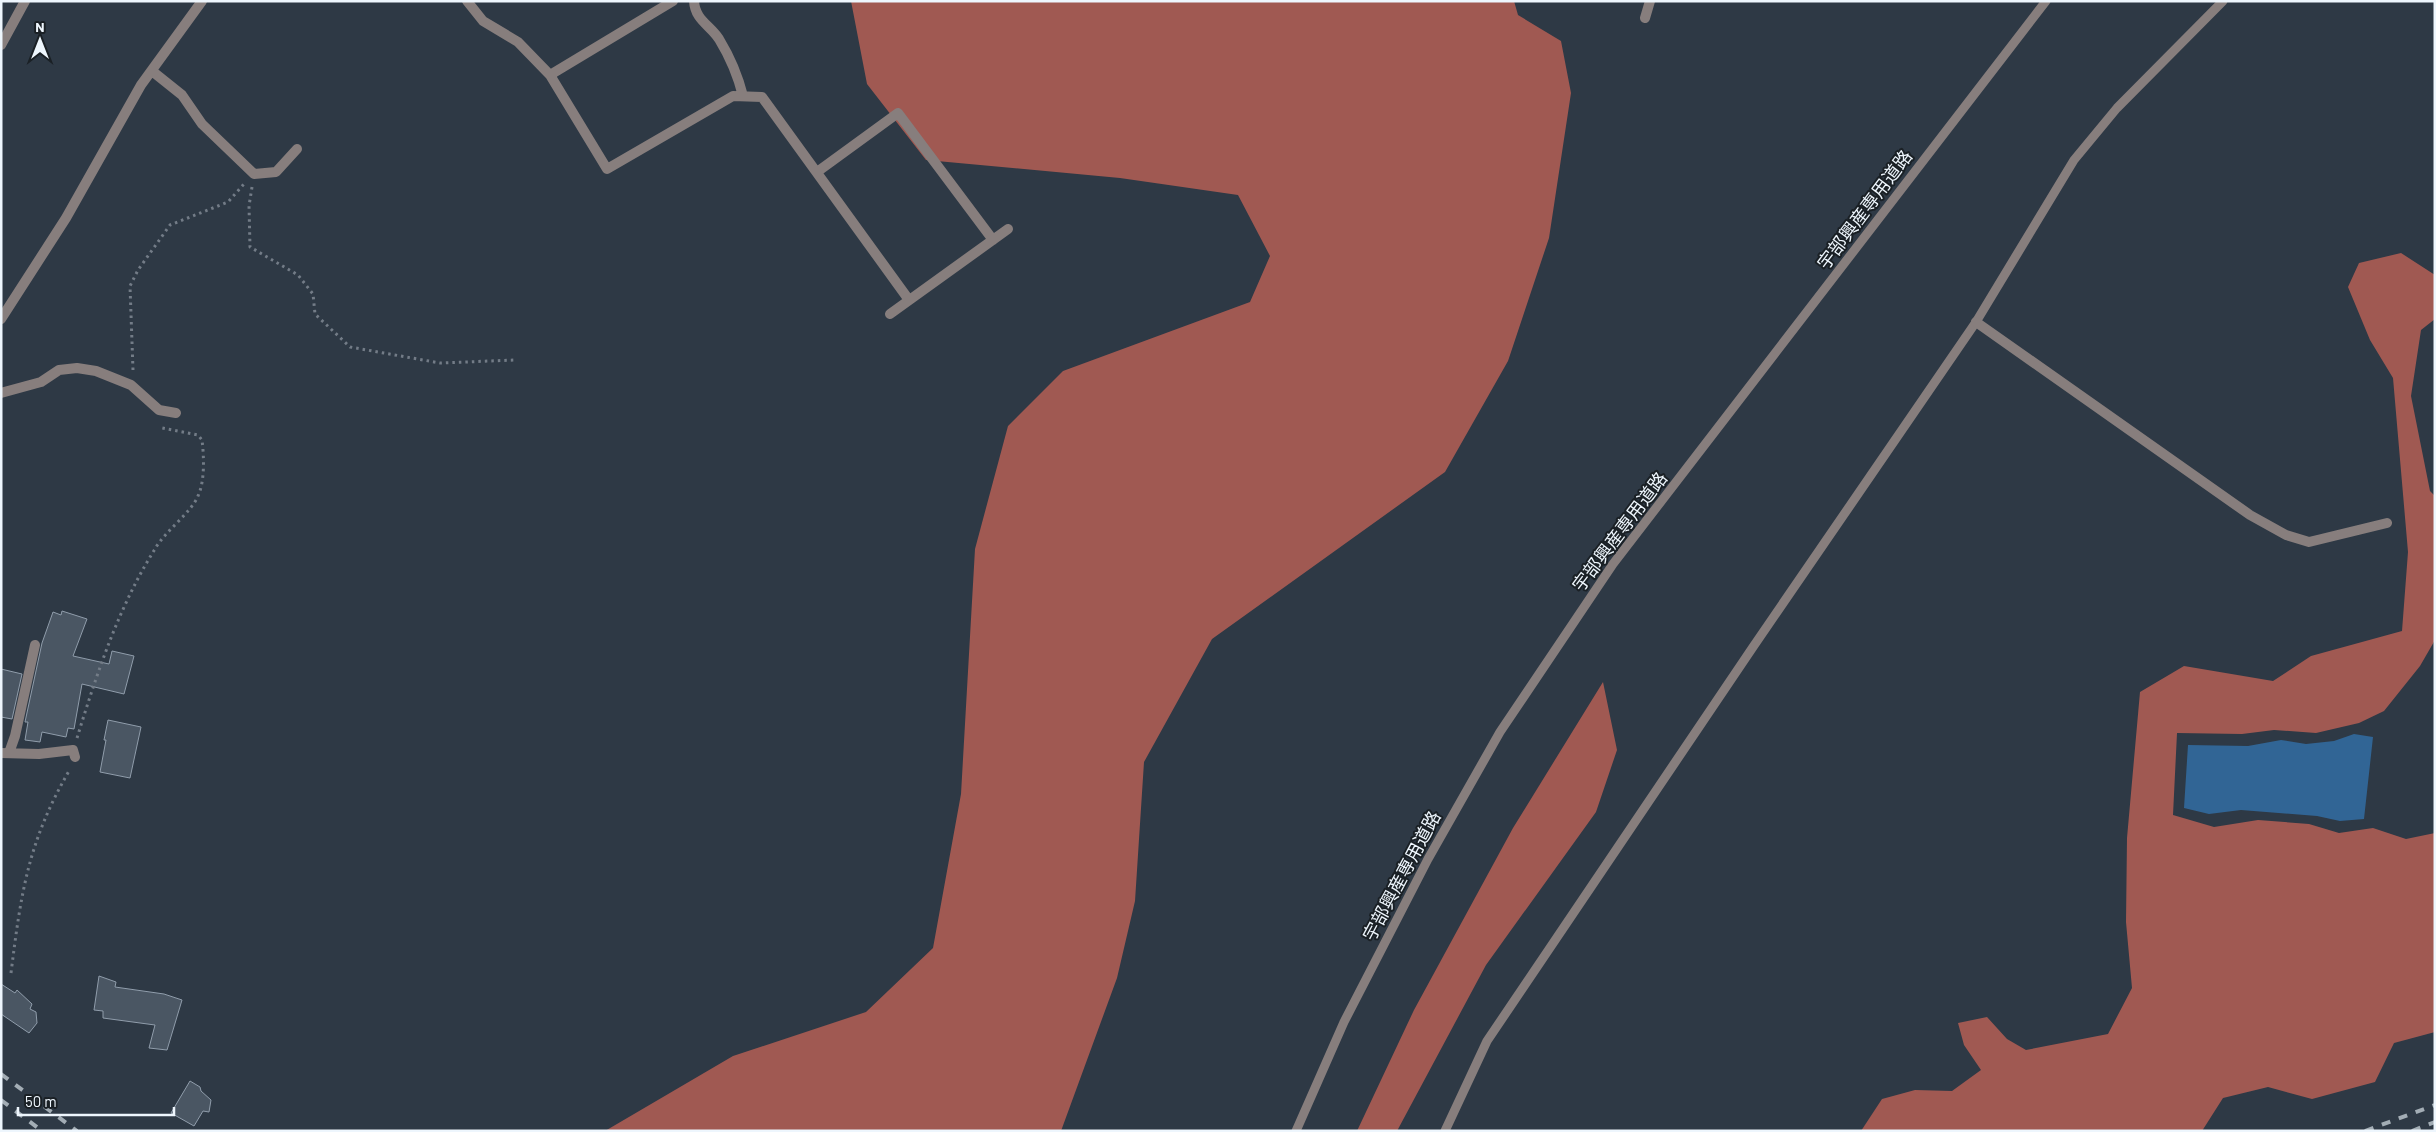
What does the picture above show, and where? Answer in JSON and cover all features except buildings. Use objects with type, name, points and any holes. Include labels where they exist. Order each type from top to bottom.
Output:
[{"type":"street","points":[[1,44],[25,1]]},
{"type":"street","points":[[1,319],[66,218],[152,70],[202,1]]},
{"type":"street","points":[[467,1],[483,21],[518,42],[550,75],[607,169],[733,96],[762,97],[910,300]]},
{"type":"street","points":[[550,75],[673,1]]},
{"type":"street","points":[[694,1],[694,9],[700,19],[718,37],[738,75],[743,96]]},
{"type":"street","points":[[1645,18],[1650,1]]},
{"type":"street","points":[[152,70],[182,95],[202,124],[254,174],[276,172],[297,149]]},
{"type":"street","points":[[817,172],[898,113],[993,240]]},
{"type":"street","points":[[890,314],[1008,229]]},
{"type":"street","points":[[1976,322],[2250,515],[2286,535],[2308,542],[2387,523]]},
{"type":"street","points":[[1,393],[41,382],[59,370],[78,368],[96,371],[131,385],[159,410],[176,413]]},
{"type":"street","points":[[35,645],[15,736],[5,753],[74,754]]},
{"type":"lane","name":"宇部興産専用道路","points":[[1296,1131],[1348,1013],[1428,858],[1500,732],[1613,564],[2046,1]]},
{"type":"lane","points":[[1445,1131],[1487,1041],[1753,647],[1976,322],[2074,160],[2117,108],[2223,1]]},
{"type":"path","points":[[254,174],[249,206],[250,247],[298,275],[312,294],[315,314],[350,346],[440,363],[516,360]]},
{"type":"path","points":[[131,385],[133,375],[130,286],[138,270],[170,225],[228,202],[254,174]]},
{"type":"path","points":[[12,972],[22,890],[30,858],[48,809],[69,772],[110,642],[155,547],[199,495],[202,481],[202,440],[198,435],[160,427]]},
{"type":"shaded area","points":[[851,1],[1514,1],[1518,15],[1561,41],[1571,93],[1549,238],[1508,361],[1445,472],[1212,639],[1144,762],[1135,901],[1117,978],[1061,1131],[605,1131],[733,1056],[866,1012],[933,948],[961,794],[975,549],[1008,426],[1063,371],[1250,302],[1270,256],[1238,195],[1120,178],[926,160],[867,84]]},
{"type":"shaded area","points":[[2401,253],[2435,275],[2435,319],[2421,330],[2411,396],[2430,491],[2435,496],[2435,640],[2420,666],[2384,711],[2359,723],[2316,733],[2274,730],[2242,734],[2177,733],[2173,815],[2214,827],[2258,820],[2309,824],[2339,833],[2373,828],[2406,839],[2435,833],[2435,1032],[2394,1043],[2375,1082],[2312,1099],[2268,1087],[2223,1098],[2202,1131],[1861,1131],[1882,1099],[1915,1090],[1952,1091],[1981,1070],[1964,1045],[1958,1023],[1987,1017],[2007,1039],[2026,1050],[2108,1034],[2132,988],[2126,922],[2127,838],[2140,692],[2184,666],[2273,681],[2311,656],[2402,631],[2408,552],[2393,378],[2370,340],[2348,287],[2359,263]]},
{"type":"shaded area","points":[[1603,682],[1617,750],[1596,812],[1486,965],[1397,1131],[1357,1131],[1414,1010],[1513,828]]},
{"type":"water","points":[[2354,734],[2373,737],[2364,819],[2340,821],[2317,816],[2241,810],[2209,814],[2184,808],[2188,745],[2248,746],[2281,740],[2306,744],[2334,741]]},
{"type":"railway","points":[[1,1074],[77,1131]]},
{"type":"railway","points":[[1,1100],[42,1131]]},
{"type":"railway","points":[[2365,1131],[2435,1105]]},
{"type":"railway","points":[[2412,1131],[2435,1122]]}]
